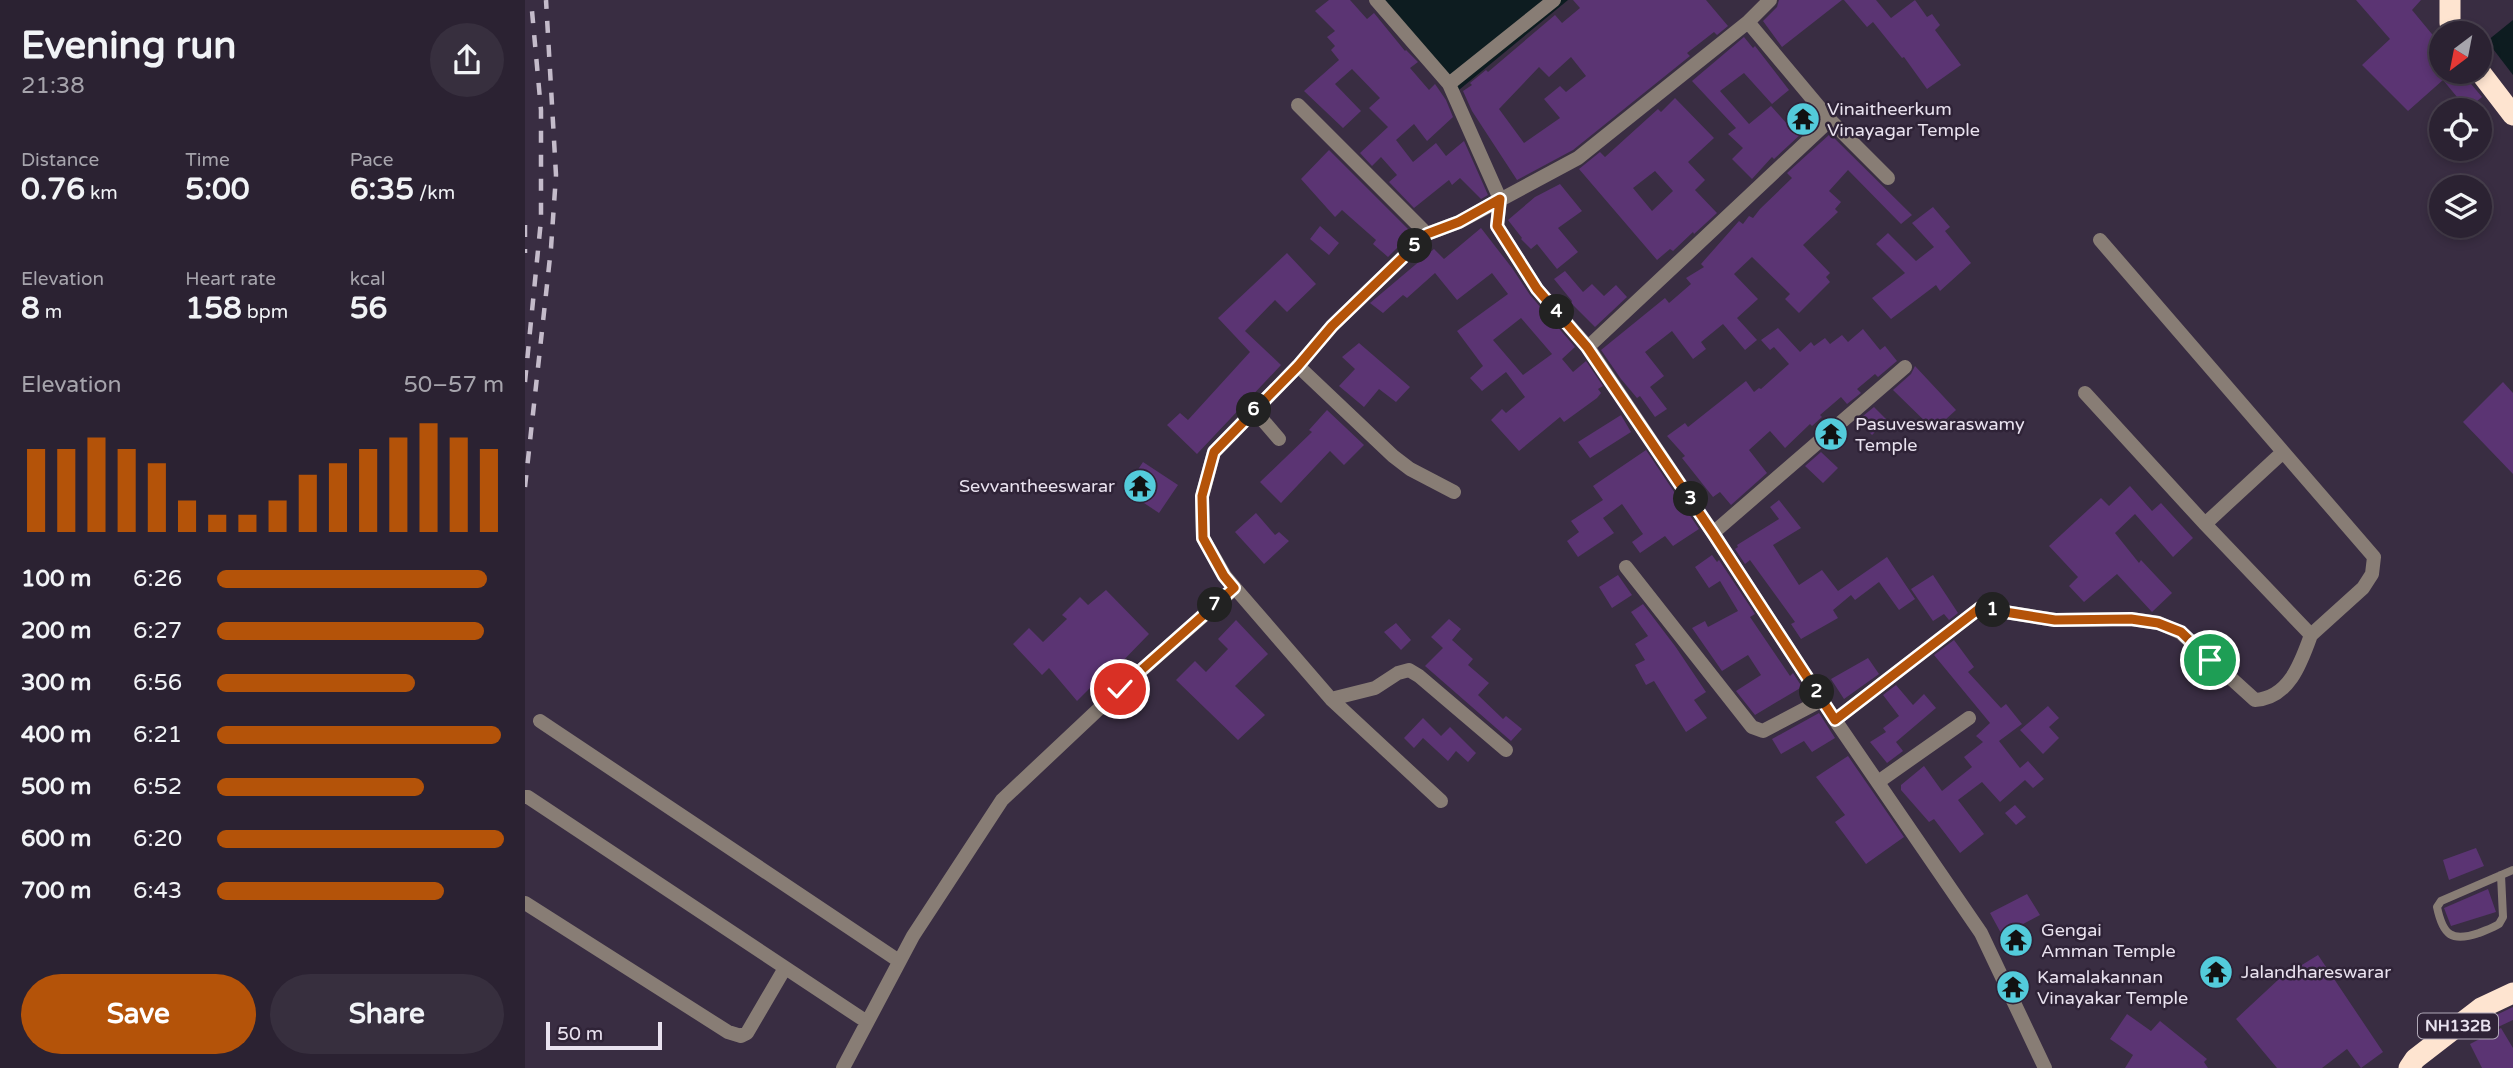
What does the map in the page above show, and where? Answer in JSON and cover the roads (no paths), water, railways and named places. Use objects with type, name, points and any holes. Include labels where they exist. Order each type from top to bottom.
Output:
[{"type":"highway","points":[[2450,0],[2450,21]]},
{"type":"highway","points":[[2489,84],[2513,115]]},
{"type":"highway","name":"NH132B","points":[[2409,1068],[2415,1059],[2481,1007],[2513,993]]},
{"type":"street","points":[[1376,0],[1449,84],[1500,199],[1497,226],[1537,289],[1587,347],[1835,720],[1981,933],[2045,1068]]},
{"type":"street","points":[[1449,84],[1554,0]]},
{"type":"street","points":[[1441,801],[1331,699],[1224,576],[1203,538],[1202,496],[1214,452],[1298,366],[1332,326],[1427,234],[1459,222],[1578,158],[1748,22],[1770,0]]},
{"type":"street","points":[[1748,22],[1830,120],[1888,178]]},
{"type":"street","points":[[1298,104],[1427,234]]},
{"type":"street","points":[[1587,347],[1830,120]]},
{"type":"street","points":[[1835,720],[1980,608],[2055,620],[2131,619],[2158,623],[2181,632],[2255,700],[2268,699],[2282,690],[2298,670],[2311,635],[2363,588],[2372,574],[2374,557],[2100,240]]},
{"type":"street","points":[[1298,366],[1393,456],[1410,469],[1454,492]]},
{"type":"street","points":[[1713,533],[1905,367]]},
{"type":"street","points":[[2085,393],[2311,635]]},
{"type":"street","points":[[1254,410],[1279,439]]},
{"type":"street","points":[[2205,524],[2283,452]]},
{"type":"street","points":[[1626,567],[1752,727],[1763,732],[1822,700]]},
{"type":"street","points":[[843,1068],[913,936],[1002,800],[1120,689],[1234,588]]},
{"type":"street","points":[[1331,699],[1375,688],[1398,673],[1409,670],[1506,750]]},
{"type":"street","points":[[1878,782],[1969,719]]},
{"type":"street","points":[[540,721],[899,961]]},
{"type":"street","points":[[525,797],[867,1023]]},
{"type":"street","points":[[525,903],[727,1032],[741,1036],[747,1033],[785,968]]},
{"type":"lane","points":[[2501,875],[2503,916],[2499,924],[2461,939],[2453,937],[2438,911],[2437,907],[2441,901],[2501,875],[2513,870]]},
{"type":"railway","points":[[525,382],[541,220],[541,110],[531,0]]},
{"type":"railway","points":[[525,487],[551,248],[556,175],[546,0]]},
{"type":"railway","points":[[525,225],[525,253]]},
{"type":"place","name":"Vinaitheerkum Vinayagar Temple","points":[[1803,119]]},
{"type":"place","name":"Pasuveswaraswamy Temple","points":[[1831,434]]},
{"type":"place","name":"Sevvantheeswarar","points":[[1140,486]]},
{"type":"place","name":"Gengai Amman Temple","points":[[2016,940]]},
{"type":"place","name":"Jalandhareswarar","points":[[2216,972]]},
{"type":"place","name":"Kamalakannan Vinayakar Temple","points":[[2013,987]]}]
